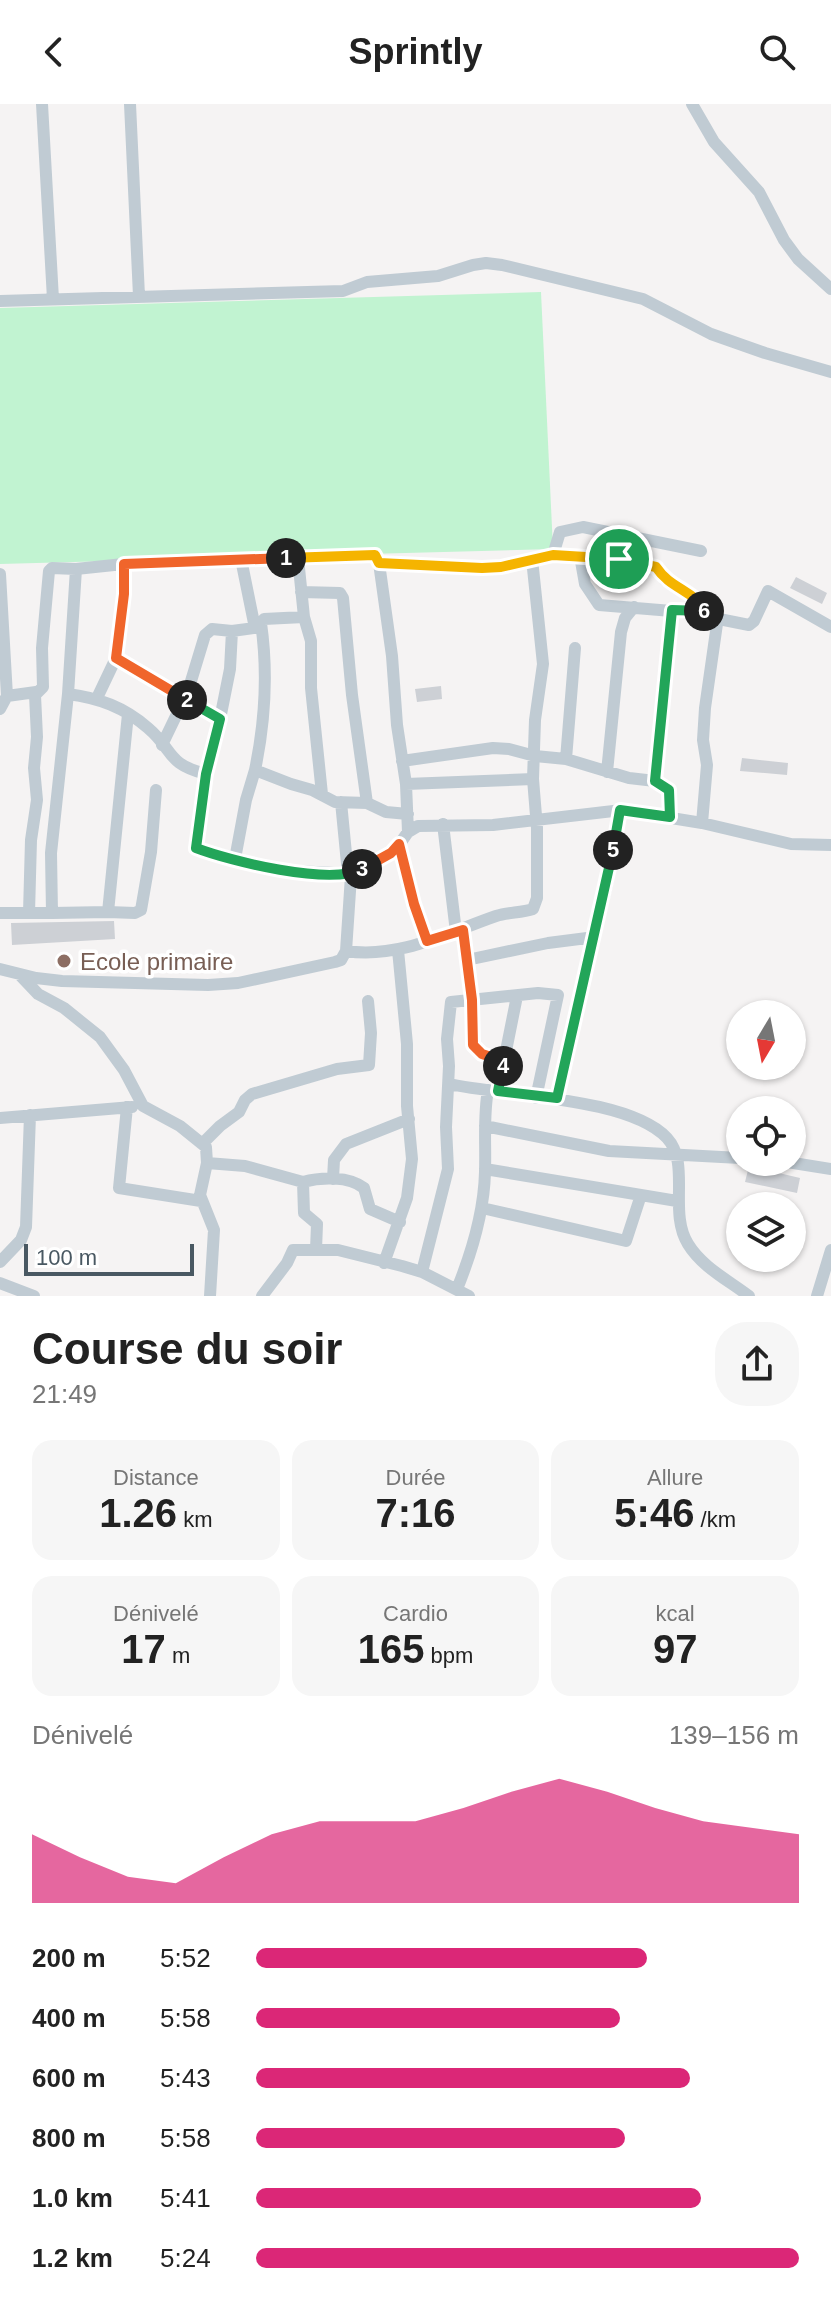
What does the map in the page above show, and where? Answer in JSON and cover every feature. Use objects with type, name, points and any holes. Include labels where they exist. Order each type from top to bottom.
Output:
[{"type":"street","points":[[42,104],[53,299]]},
{"type":"street","points":[[130,104],[139,296]]},
{"type":"street","points":[[692,104],[714,142],[759,192],[784,240],[798,259],[831,289]]},
{"type":"street","points":[[0,301],[343,291],[367,282],[438,276],[486,263],[524,269],[643,299],[711,334],[831,372]]},
{"type":"street","points":[[553,555],[560,532],[583,527],[701,551]]},
{"type":"street","points":[[7,696],[36,692],[43,687],[42,648],[49,571],[52,568],[375,555],[379,563],[392,656],[408,832]]},
{"type":"street","points":[[379,563],[482,568],[501,567],[553,555],[606,557],[656,567],[665,580],[689,592],[719,619],[705,708],[703,740],[707,765],[702,823]]},
{"type":"street","points":[[580,556],[585,584],[597,604],[707,610]]},
{"type":"street","points":[[298,558],[304,617],[311,641],[312,703],[322,794]]},
{"type":"street","points":[[235,859],[255,770],[264,711],[258,628],[241,559]]},
{"type":"street","points":[[346,951],[369,954],[398,950],[460,931],[498,915],[534,907],[537,898],[533,779],[535,720],[543,664],[532,559]]},
{"type":"street","points":[[97,698],[116,658],[124,594],[124,564]]},
{"type":"street","points":[[52,913],[51,853],[68,694],[76,569]]},
{"type":"street","points":[[0,574],[7,696],[0,709]]},
{"type":"street","points":[[301,592],[334,591],[343,598],[367,803]]},
{"type":"street","points":[[719,619],[746,625],[752,623],[768,591],[831,627]]},
{"type":"street","points":[[607,772],[621,632],[625,618],[634,607]]},
{"type":"street","points":[[655,781],[672,610]]},
{"type":"street","points":[[162,745],[185,698],[205,635],[212,629],[232,631],[258,628],[264,619],[304,617]]},
{"type":"street","points":[[232,631],[230,669],[206,774],[195,846],[198,849],[288,871],[350,874],[391,853],[408,832],[418,826],[493,825],[620,810],[702,823],[791,844],[831,845]]},
{"type":"street","points":[[566,759],[575,648]]},
{"type":"street","points":[[116,658],[220,719]]},
{"type":"street","points":[[29,913],[31,840],[37,800],[34,768],[36,692]]},
{"type":"street","points":[[68,694],[97,698],[128,714],[148,728],[179,764],[206,774]]},
{"type":"street","points":[[108,912],[128,714]]},
{"type":"street","points":[[402,761],[493,748],[566,759],[607,772],[655,781],[669,790],[670,817]]},
{"type":"street","points":[[255,770],[341,802],[367,803],[386,812],[408,814]]},
{"type":"street","points":[[406,784],[533,779]]},
{"type":"street","points":[[0,913],[135,913],[141,910],[151,852],[156,790]]},
{"type":"street","points":[[0,969],[62,981],[208,985],[238,983],[341,960],[346,951],[350,874],[341,802]]},
{"type":"street","points":[[557,1098],[595,937],[620,810]]},
{"type":"street","points":[[443,824],[467,960],[473,1045],[482,1054],[503,1061]]},
{"type":"street","points":[[399,844],[427,941]]},
{"type":"street","points":[[467,960],[548,943],[595,937]]},
{"type":"street","points":[[384,1263],[400,1222],[411,1179],[413,1154],[398,950]]},
{"type":"street","points":[[19,974],[28,987],[64,1008],[100,1037],[124,1070],[143,1106]]},
{"type":"street","points":[[422,1272],[448,1169],[447,1039],[451,1001],[546,993],[558,996],[536,1098]]},
{"type":"street","points":[[457,1289],[482,1208],[484,1111],[503,1061],[515,1017],[517,996]]},
{"type":"street","points":[[202,1144],[218,1127],[238,1114],[249,1095],[337,1069],[370,1065],[368,1001]]},
{"type":"street","points":[[449,1084],[536,1098],[557,1098],[615,1112],[647,1124],[667,1137],[676,1156],[679,1180],[677,1201],[681,1227],[690,1247],[721,1277],[749,1296]]},
{"type":"street","points":[[0,1118],[143,1106],[180,1126],[206,1147],[207,1163],[201,1201],[214,1230],[210,1296]]},
{"type":"street","points":[[127,1107],[119,1188],[201,1201]]},
{"type":"street","points":[[0,1262],[21,1240],[26,1227],[30,1115]]},
{"type":"street","points":[[333,1179],[334,1160],[346,1144],[409,1119]]},
{"type":"street","points":[[485,1126],[568,1144],[676,1156],[726,1158]]},
{"type":"street","points":[[207,1163],[245,1166],[303,1182],[333,1179],[362,1185],[370,1209],[400,1222]]},
{"type":"street","points":[[806,1165],[831,1169]]},
{"type":"street","points":[[485,1169],[677,1201]]},
{"type":"street","points":[[303,1182],[305,1214],[317,1224],[316,1250]]},
{"type":"street","points":[[482,1208],[626,1241],[641,1195]]},
{"type":"street","points":[[262,1296],[293,1250],[338,1250],[422,1272],[469,1296]]},
{"type":"street","points":[[817,1295],[831,1250]]},
{"type":"street","points":[[0,1283],[34,1296]]},
{"type":"green space","points":[[541,292],[553,549],[0,564],[0,308]]},
{"type":"building","points":[[796,577],[827,593],[822,604],[790,588]]},
{"type":"building","points":[[441,686],[442,699],[417,702],[415,689]]},
{"type":"building","points":[[742,758],[788,763],[787,775],[740,771]]},
{"type":"building","points":[[114,921],[115,939],[12,945],[11,923]]},
{"type":"building","points":[[746,1176],[800,1178],[797,1192],[745,1182]]},
{"type":"place","name":"Ecole primaire","points":[[64,961]]},
{"type":"route","points":[[375,555],[379,563],[482,568],[501,567],[553,555],[619,559],[656,567],[665,580],[686,589],[707,610],[672,610],[655,781],[669,790],[670,817],[620,810],[607,884],[557,1098],[536,1098],[498,1091],[503,1061],[482,1054],[473,1045],[472,1000],[463,930],[427,941],[399,844],[391,853],[352,874],[288,871],[196,848],[206,774],[220,719],[116,658],[124,594],[124,564],[375,555]]}]
